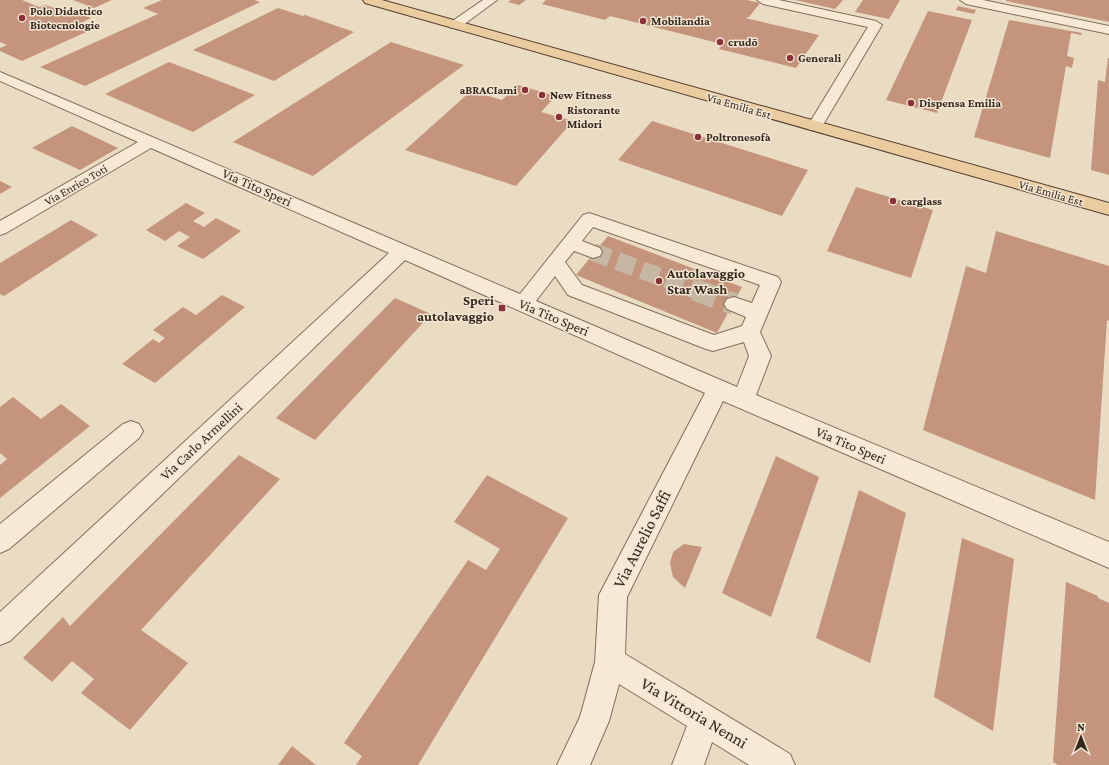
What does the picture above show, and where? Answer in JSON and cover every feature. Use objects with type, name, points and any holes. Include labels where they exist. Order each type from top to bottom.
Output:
[{"type":"main road","name":"Via Emilia Est","points":[[369,0],[1109,209]]},
{"type":"street","points":[[456,25],[491,0]]},
{"type":"street","points":[[763,0],[876,25],[815,127]]},
{"type":"street","points":[[966,0],[1109,30]]},
{"type":"street","name":"Via Tito Speri","points":[[0,76],[718,389],[1109,555]]},
{"type":"street","name":"Via Enrico Toti","points":[[0,229],[151,141]]},
{"type":"street","points":[[523,304],[589,219],[770,282],[750,332],[760,356],[743,399]]},
{"type":"street","points":[[570,243],[593,252]]},
{"type":"street","name":"Via Carlo Armellini","points":[[0,631],[402,251]]},
{"type":"street","points":[[555,262],[575,290],[713,343],[750,332]]},
{"type":"street","points":[[734,304],[758,313]]},
{"type":"street","name":"Via Aurelio Saffi","points":[[573,765],[594,721],[610,662],[613,595],[718,389]]},
{"type":"street","points":[[0,540],[131,431]]},
{"type":"street","name":"Via Vittoria Nenni","points":[[610,662],[779,765]]},
{"type":"street","points":[[688,765],[705,720]]},
{"type":"building","points":[[0,0],[22,0],[39,7],[45,5],[65,11],[68,9],[91,18],[81,23],[95,28],[22,61],[0,51],[0,48],[7,45],[0,42]]},
{"type":"building","points":[[73,0],[112,0],[94,8]]},
{"type":"building","points":[[162,0],[254,0],[260,2],[85,86],[40,67],[158,14],[143,8]]},
{"type":"building","points":[[511,0],[526,0],[519,5],[508,2]]},
{"type":"building","points":[[546,0],[747,0],[760,3],[749,17],[745,18],[819,35],[796,68],[719,49],[722,44],[610,16],[605,20],[542,4]]},
{"type":"building","points":[[795,0],[843,0],[835,9]]},
{"type":"building","points":[[863,0],[900,0],[889,19],[855,12]]},
{"type":"building","points":[[1006,0],[1109,0],[1109,22],[1006,1]]},
{"type":"building","points":[[958,6],[976,10],[974,14],[956,10]]},
{"type":"building","points":[[278,8],[303,16],[305,15],[354,32],[274,81],[193,50]]},
{"type":"building","points":[[928,11],[972,20],[937,113],[886,100]]},
{"type":"building","points":[[1009,20],[1082,33],[1081,35],[1071,33],[1067,56],[1074,58],[1072,68],[1066,66],[1050,158],[974,137]]},
{"type":"building","points":[[391,42],[464,65],[313,176],[233,142]]},
{"type":"building","points":[[1108,58],[1109,175],[1091,170],[1098,80],[1105,82]]},
{"type":"building","points":[[169,62],[255,95],[193,132],[105,94]]},
{"type":"building","points":[[518,85],[556,96],[541,112],[573,121],[516,186],[405,150],[471,91],[502,100]]},
{"type":"building","points":[[652,121],[808,170],[782,216],[618,160]]},
{"type":"building","points":[[72,126],[118,148],[80,170],[32,148]]},
{"type":"building","points":[[0,181],[12,187],[0,194]]},
{"type":"building","points":[[856,187],[933,210],[911,278],[827,251]]},
{"type":"building","points":[[186,203],[205,213],[193,221],[204,227],[216,218],[241,231],[203,259],[177,246],[190,237],[179,231],[165,241],[146,230]]},
{"type":"building","points":[[71,220],[98,235],[4,296],[0,294],[0,263]]},
{"type":"building","points":[[996,231],[1109,266],[1109,321],[1107,320],[1095,500],[923,430],[966,266],[986,273]]},
{"type":"building","name":"Autolavaggio Star Wash","points":[[608,236],[742,287],[717,333],[576,275]]},
{"type":"building","points":[[222,295],[245,307],[155,383],[122,364],[153,339],[159,343],[165,338],[153,330],[183,307],[196,315]]},
{"type":"building","points":[[395,298],[431,314],[315,440],[276,418]]},
{"type":"building","points":[[13,397],[41,419],[61,404],[90,426],[0,498],[0,465],[7,459],[0,453],[0,407]]},
{"type":"building","points":[[239,455],[280,479],[141,630],[188,663],[130,730],[81,693],[94,679],[72,661],[52,682],[23,658],[63,617],[70,626]]},
{"type":"building","points":[[776,456],[819,477],[771,617],[722,593]]},
{"type":"building","points":[[487,475],[568,518],[418,765],[356,765],[362,756],[344,743],[468,560],[486,570],[500,549],[454,522]]},
{"type":"building","points":[[859,490],[906,513],[870,663],[816,638]]},
{"type":"building","points":[[962,538],[1014,559],[993,731],[934,697]]},
{"type":"building","points":[[684,544],[702,547],[685,588],[673,577],[670,563],[673,552]]},
{"type":"building","points":[[1066,582],[1098,596],[1098,598],[1109,603],[1109,765],[1058,765],[1053,762]]},
{"type":"building","points":[[292,746],[316,765],[278,765]]},
{"type":"tunnel","points":[[593,252],[698,291]]},
{"type":"tunnel","points":[[695,290],[734,304]]},
{"type":"place","name":"Polo Didattico Biotecnologie","points":[[22,18]]},
{"type":"place","name":"Mobilandia","points":[[643,21]]},
{"type":"place","name":"crudō","points":[[720,42]]},
{"type":"place","name":"Generali","points":[[790,58]]},
{"type":"place","name":"aBRACIami","points":[[525,90]]},
{"type":"place","name":"New Fitness","points":[[542,95]]},
{"type":"place","name":"Dispensa Emilia","points":[[911,103]]},
{"type":"place","name":"Ristorante Midori","points":[[559,117]]},
{"type":"place","name":"Poltronesofà","points":[[698,137]]},
{"type":"place","name":"carglass","points":[[893,201]]},
{"type":"place","name":"Autolavaggio Star Wash","points":[[659,281]]},
{"type":"place","name":"Speri autolavaggio","points":[[502,308]]}]
